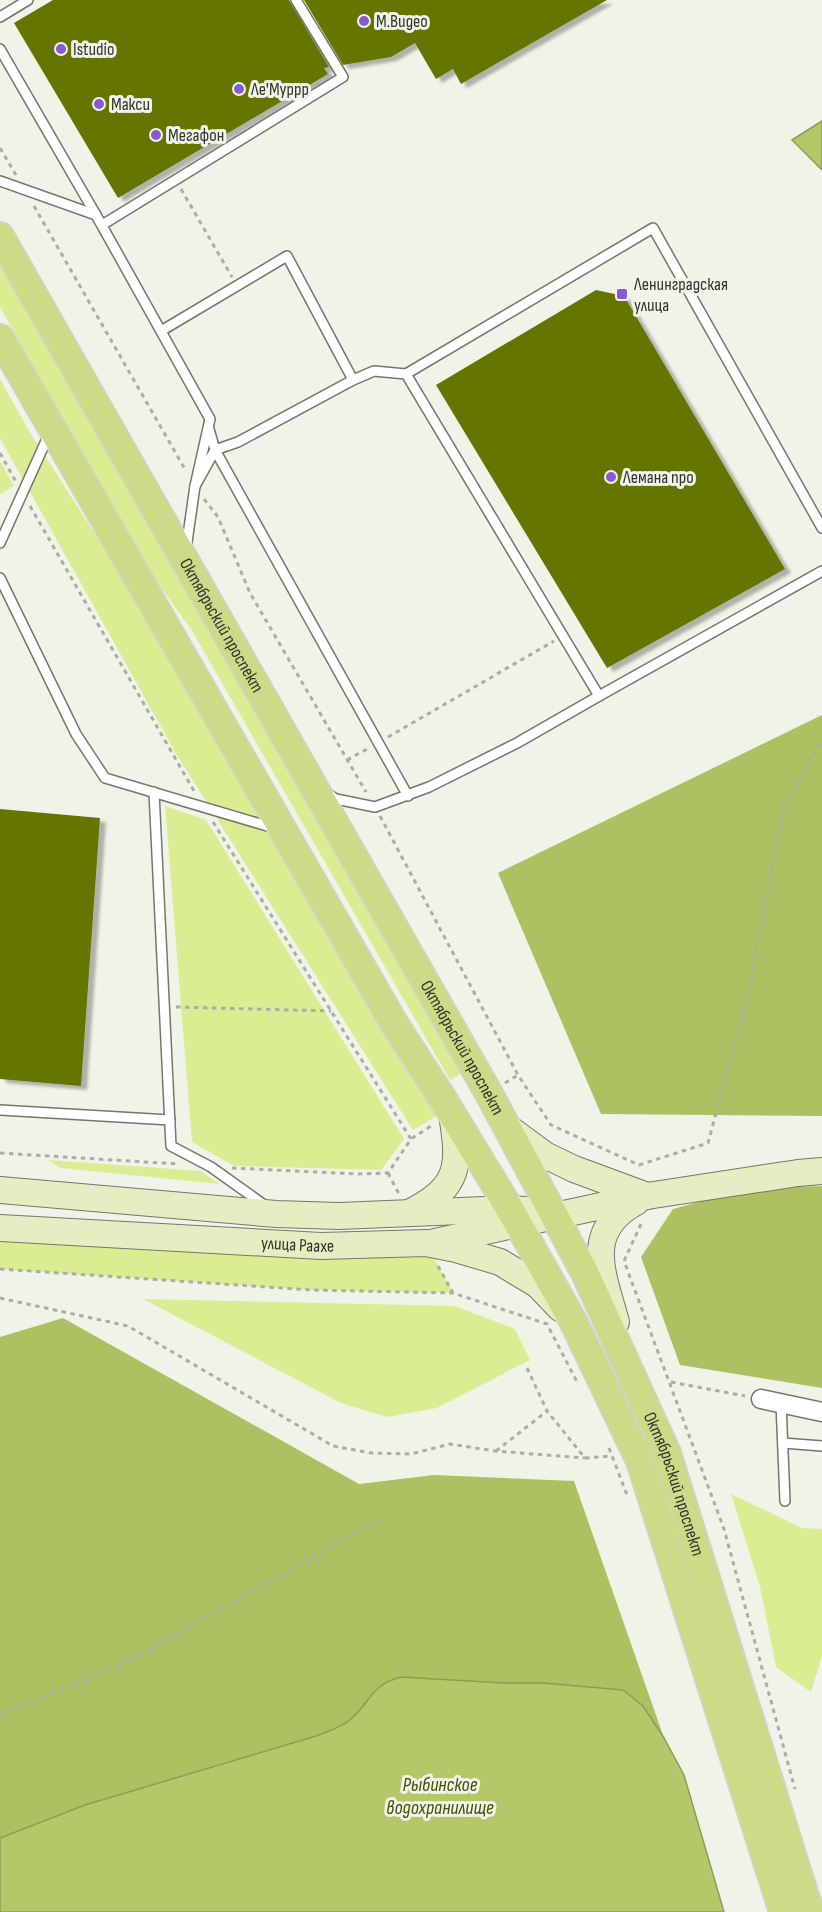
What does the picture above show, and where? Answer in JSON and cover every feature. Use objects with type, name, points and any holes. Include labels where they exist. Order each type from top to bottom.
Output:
[{"type":"main road","name":"Октябрьский проспект","points":[[0,236],[481,1079],[585,1273],[667,1453],[810,1912]]},
{"type":"main road","points":[[0,338],[357,959],[355,982],[423,1093],[448,1106],[458,1151],[453,1173],[444,1190],[428,1204],[409,1214]]},
{"type":"main road","points":[[448,1106],[481,1079]]},
{"type":"main road","name":"Октябрьский проспект","points":[[448,1106],[573,1321],[640,1461],[783,1912]]},
{"type":"main road","points":[[507,1127],[545,1155],[646,1206]]},
{"type":"main road","points":[[625,1357],[601,1264],[602,1245],[607,1226],[621,1210],[798,1173],[822,1171]]},
{"type":"main road","name":"улица Раахе","points":[[0,1190],[276,1214],[514,1217],[526,1210],[556,1216]]},
{"type":"main road","points":[[556,1216],[646,1206]]},
{"type":"main road","points":[[426,1244],[514,1217]]},
{"type":"main road","name":"улица Раахе","points":[[0,1228],[321,1246],[426,1244],[456,1249],[500,1262],[538,1285],[573,1321]]},
{"type":"street","points":[[761,1399],[822,1412]]},
{"type":"lane","points":[[0,17],[28,0]]},
{"type":"lane","points":[[102,225],[343,77],[296,0]]},
{"type":"lane","points":[[0,49],[102,225],[210,419],[195,486],[184,558]]},
{"type":"lane","points":[[0,181],[96,215]]},
{"type":"lane","points":[[195,486],[215,450],[238,442],[374,371],[406,374],[653,228],[822,528]]},
{"type":"lane","points":[[161,331],[287,256],[354,380]]},
{"type":"lane","points":[[406,374],[599,696]]},
{"type":"lane","points":[[208,428],[215,450],[408,796]]},
{"type":"lane","points":[[0,543],[51,430]]},
{"type":"lane","points":[[312,782],[336,799],[375,807],[429,788],[517,743],[822,571]]},
{"type":"lane","points":[[0,578],[76,734],[105,778],[283,831]]},
{"type":"lane","points":[[154,792],[171,1146],[211,1167],[276,1214]]},
{"type":"lane","points":[[0,1110],[170,1120]]},
{"type":"lane","points":[[781,1403],[784,1501]]},
{"type":"lane","points":[[783,1443],[822,1446]]},
{"type":"path","points":[[0,148],[195,486],[218,517],[250,593],[375,807],[518,1075],[551,1125],[639,1165],[708,1143],[749,990],[783,807],[822,742]]},
{"type":"path","points":[[176,179],[237,286]]},
{"type":"path","points":[[0,464],[7,465]]},
{"type":"path","points":[[347,760],[563,636]]},
{"type":"path","points":[[165,1006],[331,1011]]},
{"type":"path","points":[[646,1206],[624,1261],[724,1529],[797,1794]]},
{"type":"path","points":[[426,1244],[453,1293]]},
{"type":"path","points":[[0,1269],[311,1290],[453,1293],[547,1324],[580,1387]]},
{"type":"path","points":[[0,1298],[128,1326],[333,1446],[371,1452],[411,1454],[450,1444],[495,1451],[585,1458],[612,1456]]},
{"type":"path","points":[[527,1368],[547,1411],[585,1458]]},
{"type":"path","points":[[670,1382],[761,1399]]},
{"type":"path","points":[[495,1451],[547,1411]]},
{"type":"path","points":[[608,1447],[628,1498]]},
{"type":"path","points":[[0,1715],[124,1665],[379,1520]]},
{"type":"shaded area","points":[[0,259],[461,1074],[450,1080],[191,629],[143,563],[0,307]]},
{"type":"shaded area","points":[[0,379],[29,431],[196,691],[438,1115],[413,1130],[175,752],[0,438]]},
{"type":"shaded area","points":[[0,461],[14,486],[0,494]]},
{"type":"shaded area","points":[[822,715],[822,1116],[601,1114],[498,873]]},
{"type":"shaded area","points":[[165,806],[206,820],[404,1139],[381,1170],[234,1166],[192,1142]]},
{"type":"shaded area","points":[[48,1160],[201,1171],[219,1184],[61,1168]]},
{"type":"shaded area","points":[[822,1186],[822,1388],[680,1365],[641,1257],[673,1209],[749,1188]]},
{"type":"shaded area","points":[[0,1228],[426,1243],[453,1293],[311,1290],[0,1269]]},
{"type":"shaded area","points":[[143,1299],[455,1306],[515,1329],[530,1360],[437,1408],[387,1417],[341,1403]]},
{"type":"shaded area","points":[[63,1318],[359,1484],[434,1475],[574,1481],[664,1738],[643,1706],[571,1686],[401,1677],[383,1684],[351,1719],[334,1729],[85,1805],[0,1838],[0,1337]]},
{"type":"shaded area","points":[[731,1494],[802,1528],[822,1529],[822,1655],[811,1692],[776,1667],[760,1587]]},
{"type":"water","points":[[822,121],[822,170],[792,140]]},
{"type":"water","name":"Рыбинское водохранилище","points":[[401,1677],[543,1683],[623,1690],[643,1706],[684,1775],[724,1912],[0,1912],[0,1838],[85,1805],[334,1729],[351,1719],[383,1684]]},
{"type":"building","name":"Макси","points":[[53,0],[289,0],[329,67],[324,68],[328,74],[118,198],[14,23]]},
{"type":"building","points":[[304,0],[607,0],[461,84],[453,69],[436,79],[415,43],[391,57],[343,65]]},
{"type":"building","name":"Лемана про","points":[[596,290],[624,296],[785,569],[607,668],[436,385]]},
{"type":"building","points":[[0,809],[100,818],[81,1086],[0,1079]]},
{"type":"place","name":"М.Видео","points":[[364,21]]},
{"type":"place","name":"Istudio","points":[[61,49]]},
{"type":"place","name":"Ле'Муррр","points":[[239,89]]},
{"type":"place","name":"Макси","points":[[99,104]]},
{"type":"place","name":"Мегафон","points":[[156,135]]},
{"type":"place","name":"Ленинградская улица","points":[[622,294]]},
{"type":"place","name":"Лемана про","points":[[611,477]]}]
